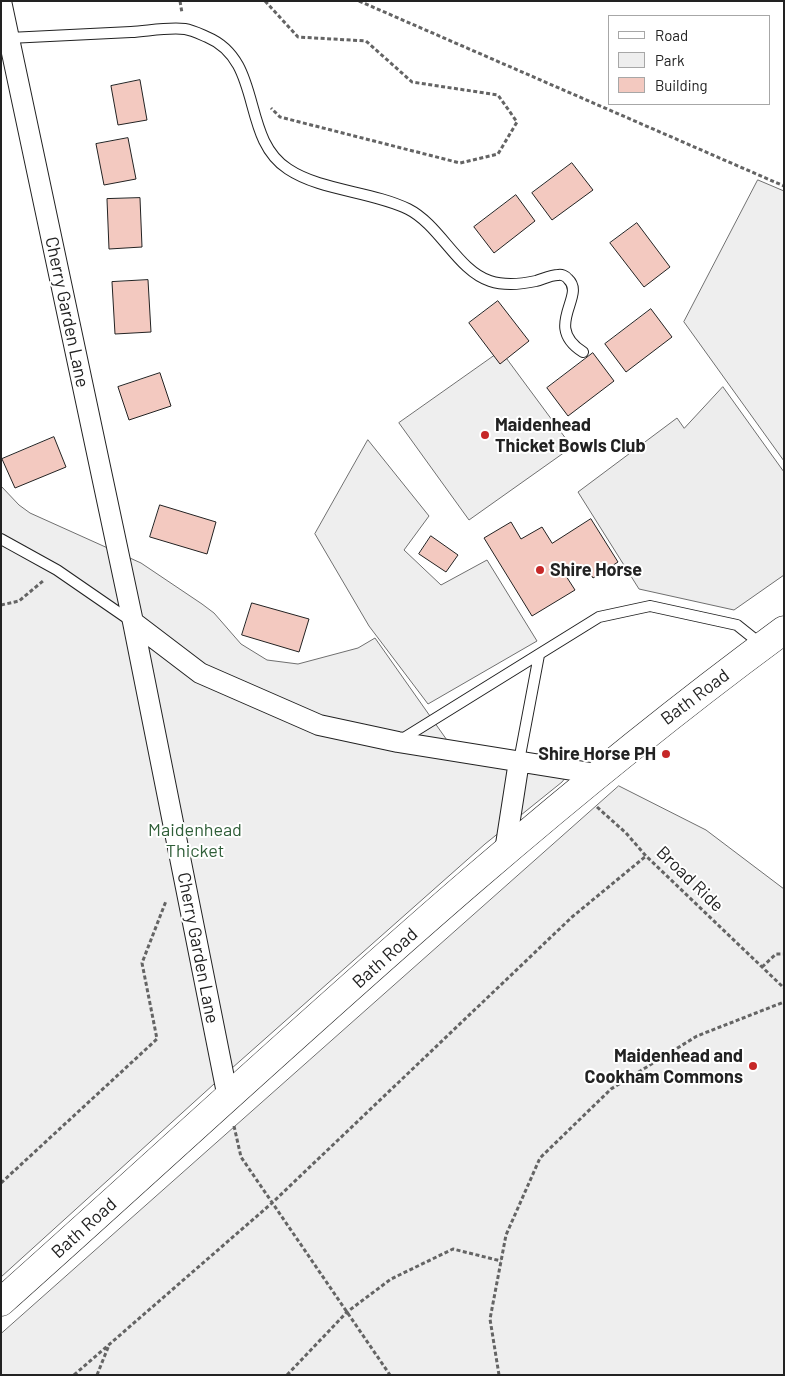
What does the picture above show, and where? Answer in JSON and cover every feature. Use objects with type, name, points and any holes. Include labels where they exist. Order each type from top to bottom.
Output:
[{"type":"main road","name":"Bath Road","points":[[1,1302],[505,851],[587,782],[773,638]]},
{"type":"street","name":"Cherry Garden Lane","points":[[1,1],[132,622],[228,1098]]},
{"type":"street","points":[[132,622],[200,673],[319,725],[398,742],[519,761],[587,782]]},
{"type":"street","points":[[505,851],[519,761]]},
{"type":"lane","points":[[9,38],[185,29],[218,42],[230,52],[240,66],[265,142],[277,160],[288,169],[308,179],[380,198],[408,209],[424,220],[475,274],[490,281],[509,284],[536,281],[559,274],[570,280],[574,290],[564,325],[574,347],[583,352]]},
{"type":"lane","points":[[1,539],[57,570],[132,622]]},
{"type":"lane","points":[[398,742],[599,617],[650,606],[736,625],[773,638]]},
{"type":"lane","points":[[519,761],[539,655]]},
{"type":"path","points":[[180,1],[185,29]]},
{"type":"path","points":[[244,79],[280,117],[460,163],[498,154],[517,122],[498,95],[412,82],[366,41],[298,38],[265,1]]},
{"type":"path","points":[[359,1],[784,186]]},
{"type":"path","points":[[1,605],[19,601],[57,570]]},
{"type":"path","name":"Broad Ride","points":[[587,782],[646,856],[784,988]]},
{"type":"path","points":[[74,1375],[272,1203],[572,917],[646,856]]},
{"type":"path","points":[[1,1183],[157,1039],[142,962],[170,890],[185,882]]},
{"type":"path","points":[[762,967],[776,954],[784,954]]},
{"type":"path","points":[[499,1375],[490,1319],[506,1235],[540,1158],[612,1089],[697,1036],[784,1002]]},
{"type":"path","points":[[228,1098],[240,1157],[390,1375]]},
{"type":"path","points":[[287,1375],[346,1312],[390,1279],[453,1249],[501,1261]]},
{"type":"path","points":[[97,1375],[110,1343]]},
{"type":"green space","points":[[758,180],[784,191],[784,461],[684,322]]},
{"type":"green space","name":"Maidenhead Thicket Bowls Club","points":[[501,351],[572,447],[469,520],[399,423]]},
{"type":"green space","points":[[368,440],[429,516],[404,550],[441,585],[487,560],[537,641],[428,704],[369,626],[315,534]]},
{"type":"green space","name":"Maidenhead Thicket","points":[[1,486],[19,505],[30,513],[141,563],[214,613],[241,644],[267,660],[298,664],[358,648],[375,638],[449,743],[576,764],[562,782],[485,844],[214,1084],[1,1277]]},
{"type":"green space","points":[[619,786],[706,830],[784,889],[784,1375],[1,1375],[1,1334]]},
{"type":"shaded area","points":[[723,387],[784,472],[784,575],[734,610],[639,589],[578,492],[677,418],[684,428]]},
{"type":"building","points":[[140,80],[147,120],[118,125],[111,86]]},
{"type":"building","points":[[128,138],[136,179],[104,185],[96,144]]},
{"type":"building","points":[[572,163],[593,190],[552,220],[532,193]]},
{"type":"building","points":[[516,195],[535,221],[494,253],[474,227]]},
{"type":"building","points":[[140,198],[142,247],[109,249],[107,199]]},
{"type":"building","points":[[637,223],[670,267],[644,287],[610,243]]},
{"type":"building","points":[[148,280],[151,332],[115,334],[112,282]]},
{"type":"building","points":[[498,301],[529,341],[500,364],[469,323]]},
{"type":"building","points":[[651,309],[672,337],[626,372],[605,344]]},
{"type":"building","points":[[593,353],[614,381],[568,416],[547,388]]},
{"type":"building","points":[[160,373],[171,406],[129,420],[118,387]]},
{"type":"building","points":[[54,437],[66,467],[15,488],[2,459]]},
{"type":"building","points":[[160,505],[216,522],[207,554],[150,537]]},
{"type":"building","name":"Shire Horse","points":[[591,519],[618,562],[593,578],[585,565],[566,576],[575,590],[532,616],[484,538],[511,522],[521,539],[542,527],[552,543]]},
{"type":"building","points":[[431,536],[458,555],[446,572],[419,554]]},
{"type":"building","points":[[252,603],[309,619],[299,652],[242,635]]},
{"type":"place","name":"Maidenhead Thicket Bowls Club","points":[[485,435]]},
{"type":"place","name":"Shire Horse","points":[[540,570]]},
{"type":"place","name":"Shire Horse PH","points":[[666,754]]},
{"type":"place","name":"Maidenhead and Cookham Commons","points":[[753,1066]]}]
